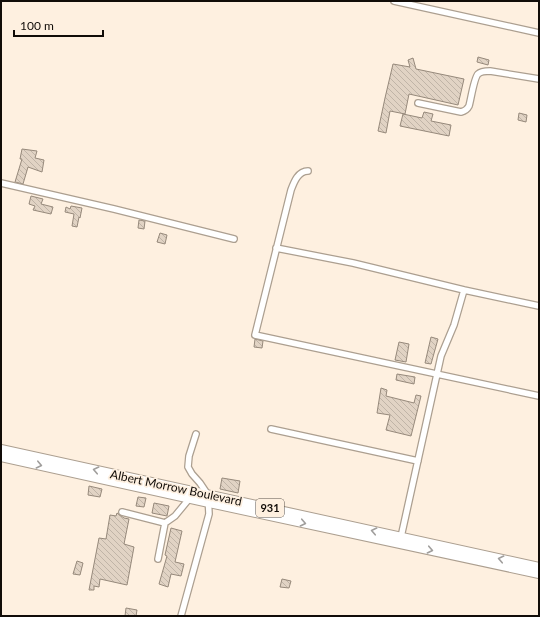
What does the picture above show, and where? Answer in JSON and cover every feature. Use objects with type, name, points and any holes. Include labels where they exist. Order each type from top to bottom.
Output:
[{"type":"highway","name":"Albert Morrow Boulevard","points":[[1,449],[208,499],[539,574]]},
{"type":"highway","name":"Albert Morrow Boulevard","points":[[1,457],[189,499],[208,499],[401,537],[539,567]]},
{"type":"street","points":[[394,1],[539,33]]},
{"type":"street","points":[[418,103],[461,112],[465,111],[469,106],[477,74],[482,71],[539,79]]},
{"type":"street","points":[[308,171],[302,172],[293,185],[255,335],[539,396]]},
{"type":"street","points":[[1,183],[234,239]]},
{"type":"street","points":[[276,248],[353,263],[464,290],[539,306]]},
{"type":"street","points":[[401,537],[441,356],[454,325],[464,290]]},
{"type":"street","points":[[271,429],[418,462]]},
{"type":"street","points":[[181,616],[209,514],[208,499],[200,483],[188,467],[189,456],[196,434]]},
{"type":"street","points":[[158,559],[165,523],[175,516],[189,499]]},
{"type":"street","points":[[122,512],[165,523]]},
{"type":"building","points":[[478,57],[489,60],[488,65],[477,62]]},
{"type":"building","points":[[413,58],[416,69],[464,79],[458,105],[409,94],[405,114],[390,111],[386,133],[378,131],[393,64],[410,67],[408,60]]},
{"type":"building","points":[[424,112],[433,114],[431,121],[451,125],[449,136],[400,126],[403,114],[422,118]]},
{"type":"building","points":[[519,113],[527,115],[526,122],[518,120]]},
{"type":"building","points":[[22,149],[37,151],[35,158],[44,160],[42,172],[28,167],[23,184],[15,182],[22,159],[20,159]]},
{"type":"building","points":[[31,196],[43,199],[41,204],[53,207],[51,214],[33,210],[35,206],[29,204]]},
{"type":"building","points":[[71,206],[82,208],[77,227],[72,226],[74,214],[65,212],[66,207],[70,209]]},
{"type":"building","points":[[139,220],[145,221],[144,229],[138,228]]},
{"type":"building","points":[[160,233],[167,235],[165,244],[157,242]]},
{"type":"building","points":[[431,337],[438,339],[431,364],[425,363]]},
{"type":"building","points":[[255,339],[263,341],[262,348],[254,347]]},
{"type":"building","points":[[399,342],[409,344],[406,362],[395,360]]},
{"type":"building","points":[[397,374],[415,377],[414,384],[396,380]]},
{"type":"building","points":[[381,388],[387,390],[386,396],[414,403],[416,395],[421,396],[411,436],[386,430],[390,415],[377,413]]},
{"type":"building","points":[[222,478],[240,481],[238,493],[220,489]]},
{"type":"building","points":[[89,486],[102,489],[100,497],[88,495]]},
{"type":"building","points":[[138,497],[146,498],[144,507],[136,506]]},
{"type":"building","points":[[154,503],[169,506],[167,516],[152,513]]},
{"type":"building","points":[[117,513],[124,518],[129,519],[124,544],[134,547],[127,585],[100,579],[99,587],[94,586],[94,590],[89,590],[99,538],[106,539],[110,515],[116,516]]},
{"type":"building","points":[[171,528],[182,531],[175,562],[184,564],[181,576],[171,574],[168,587],[159,584],[167,556],[165,555]]},
{"type":"building","points":[[77,561],[83,563],[80,575],[73,574]]},
{"type":"building","points":[[282,579],[291,581],[289,588],[280,587]]},
{"type":"building","points":[[126,608],[137,610],[136,616],[125,616]]}]
